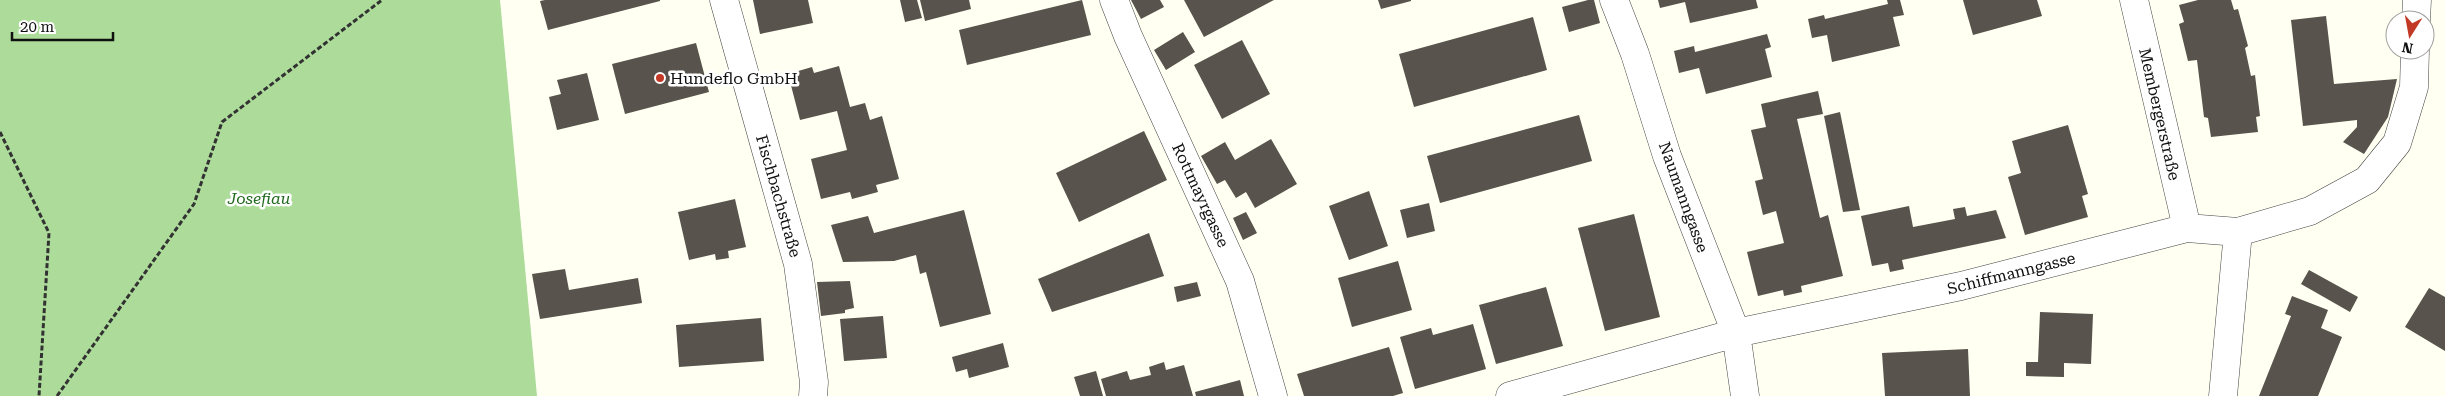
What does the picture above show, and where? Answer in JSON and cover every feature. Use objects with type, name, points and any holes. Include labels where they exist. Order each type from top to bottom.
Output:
[{"type":"street","name":"Fischbachstraße","points":[[724,0],[798,264],[814,382],[814,396]]},
{"type":"street","name":"Rottmayrgasse","points":[[1114,0],[1128,36],[1240,281],[1273,396]]},
{"type":"street","name":"Naumanngasse","points":[[1614,0],[1635,54],[1667,156],[1736,333],[1745,396]]},
{"type":"street","name":"Membergerstraße","points":[[2134,0],[2187,228]]},
{"type":"street","name":"Schiffmanngasse","points":[[1510,396],[1736,333],[1961,286],[2187,228],[2238,232],[2310,211],[2367,180],[2397,143],[2414,87],[2415,60]]},
{"type":"street","points":[[2223,396],[2238,232]]},
{"type":"path","points":[[57,396],[194,204],[222,122],[382,0]]},
{"type":"path","points":[[0,132],[49,233],[39,396]]},
{"type":"green space","name":"Josefiau","points":[[0,0],[500,0],[537,396],[0,396]]},
{"type":"building","points":[[753,0],[808,0],[813,23],[760,34]]},
{"type":"building","points":[[900,0],[917,0],[922,18],[905,22]]},
{"type":"building","points":[[920,0],[969,0],[971,9],[925,21]]},
{"type":"building","points":[[1082,0],[1091,35],[967,65],[959,30]]},
{"type":"building","points":[[1131,0],[1160,0],[1164,7],[1141,19]]},
{"type":"building","points":[[1184,0],[1274,0],[1204,37]]},
{"type":"building","points":[[1378,0],[1411,0],[1411,1],[1381,9]]},
{"type":"building","points":[[1594,0],[1600,23],[1569,32],[1562,7]]},
{"type":"building","points":[[1658,0],[1756,0],[1758,8],[1690,23],[1685,2],[1660,8]]},
{"type":"building","points":[[1887,0],[1900,0],[1904,15],[1893,17],[1900,46],[1832,62],[1827,35],[1812,38],[1808,19],[1824,15],[1825,19],[1888,4]]},
{"type":"building","points":[[1963,0],[2037,0],[2042,16],[1973,35]]},
{"type":"building","points":[[2198,0],[2231,0],[2234,10],[2238,9],[2248,46],[2245,48],[2251,76],[2255,75],[2260,116],[2256,117],[2258,132],[2211,137],[2208,118],[2204,117],[2197,60],[2188,61],[2179,24],[2184,22],[2179,5]]},
{"type":"building","points":[[540,1],[660,1],[548,30]]},
{"type":"building","points":[[2326,16],[2334,84],[2397,79],[2388,117],[2364,154],[2343,142],[2357,127],[2357,120],[2303,126],[2291,20]]},
{"type":"building","points":[[1533,17],[1547,70],[1414,107],[1399,54]]},
{"type":"building","points":[[1183,32],[1195,52],[1166,70],[1154,50]]},
{"type":"building","points":[[1767,34],[1771,47],[1765,49],[1772,77],[1706,94],[1699,68],[1679,73],[1674,51],[1694,46],[1695,52]]},
{"type":"building","points":[[1242,40],[1270,94],[1222,119],[1194,65]]},
{"type":"building","name":"Hundeflo GmbH","points":[[696,43],[709,92],[625,114],[612,64]]},
{"type":"building","points":[[839,66],[850,107],[865,103],[870,120],[882,116],[899,179],[876,185],[878,192],[852,199],[850,192],[821,199],[811,159],[847,150],[837,111],[800,120],[788,74],[812,67],[814,73]]},
{"type":"building","points":[[587,73],[599,120],[557,130],[549,97],[561,94],[557,80]]},
{"type":"building","points":[[1818,91],[1823,114],[1797,119],[1820,218],[1828,215],[1843,276],[1801,286],[1802,292],[1784,296],[1783,290],[1758,296],[1747,252],[1784,243],[1776,211],[1763,215],[1755,181],[1763,179],[1751,130],[1766,127],[1761,104]]},
{"type":"building","points":[[1840,112],[1860,210],[1843,212],[1824,116]]},
{"type":"building","points":[[1579,115],[1592,161],[1440,203],[1427,156]]},
{"type":"building","points":[[2068,125],[2088,194],[2082,196],[2088,217],[2025,235],[2008,177],[2021,173],[2012,141]]},
{"type":"building","points":[[1144,131],[1167,180],[1079,222],[1056,173]]},
{"type":"building","points":[[1271,139],[1297,184],[1255,208],[1246,192],[1236,198],[1225,180],[1217,184],[1201,156],[1225,142],[1235,160]]},
{"type":"building","points":[[1369,191],[1388,246],[1349,260],[1329,206]]},
{"type":"building","points":[[735,199],[746,247],[728,251],[729,258],[716,260],[715,254],[689,260],[678,212]]},
{"type":"building","points":[[1429,203],[1435,231],[1407,238],[1400,210]]},
{"type":"building","points":[[1909,206],[1913,227],[1955,219],[1953,209],[1965,207],[1967,216],[1996,210],[2006,238],[1902,260],[1904,269],[1890,272],[1888,263],[1872,266],[1861,216]]},
{"type":"building","points":[[964,210],[991,314],[940,327],[926,272],[920,274],[916,255],[894,261],[843,262],[831,225],[868,216],[874,233]]},
{"type":"building","points":[[1246,212],[1257,233],[1243,240],[1233,218]]},
{"type":"building","points":[[1634,214],[1660,317],[1605,331],[1578,228]]},
{"type":"building","points":[[1149,233],[1164,276],[1052,312],[1038,279]]},
{"type":"building","points":[[1398,261],[1412,310],[1352,327],[1338,278]]},
{"type":"building","points":[[565,269],[569,290],[638,278],[642,303],[540,319],[532,274]]},
{"type":"building","points":[[2309,270],[2358,297],[2350,312],[2301,284]]},
{"type":"building","points":[[850,281],[854,308],[845,310],[845,313],[821,316],[817,282]]},
{"type":"building","points":[[1197,282],[1201,296],[1177,302],[1174,287]]},
{"type":"building","points":[[1546,287],[1563,346],[1496,364],[1479,305]]},
{"type":"building","points":[[2429,288],[2445,297],[2445,351],[2405,327]]},
{"type":"building","points":[[2292,296],[2328,310],[2321,328],[2342,337],[2318,396],[2259,396],[2291,316],[2285,314]]},
{"type":"building","points":[[2040,312],[2093,314],[2091,364],[2064,363],[2064,377],[2026,376],[2026,362],[2038,362]]},
{"type":"building","points":[[883,316],[887,358],[844,361],[840,319]]},
{"type":"building","points":[[761,318],[764,361],[679,367],[676,325]]},
{"type":"building","points":[[1473,324],[1486,369],[1415,389],[1400,337],[1431,328],[1433,335]]},
{"type":"building","points":[[1003,343],[1009,367],[969,378],[967,369],[956,372],[952,357]]},
{"type":"building","points":[[1389,347],[1403,393],[1393,396],[1304,396],[1297,374]]},
{"type":"building","points":[[1968,349],[1970,396],[1885,396],[1882,353]]},
{"type":"building","points":[[1164,362],[1166,370],[1184,365],[1193,396],[1106,396],[1101,379],[1127,371],[1130,380],[1151,375],[1149,367]]},
{"type":"building","points":[[1096,371],[1103,396],[1080,396],[1074,377]]},
{"type":"building","points":[[1240,380],[1244,396],[1196,396],[1195,392]]},
{"type":"place","name":"Hundeflo GmbH","points":[[660,78]]}]
